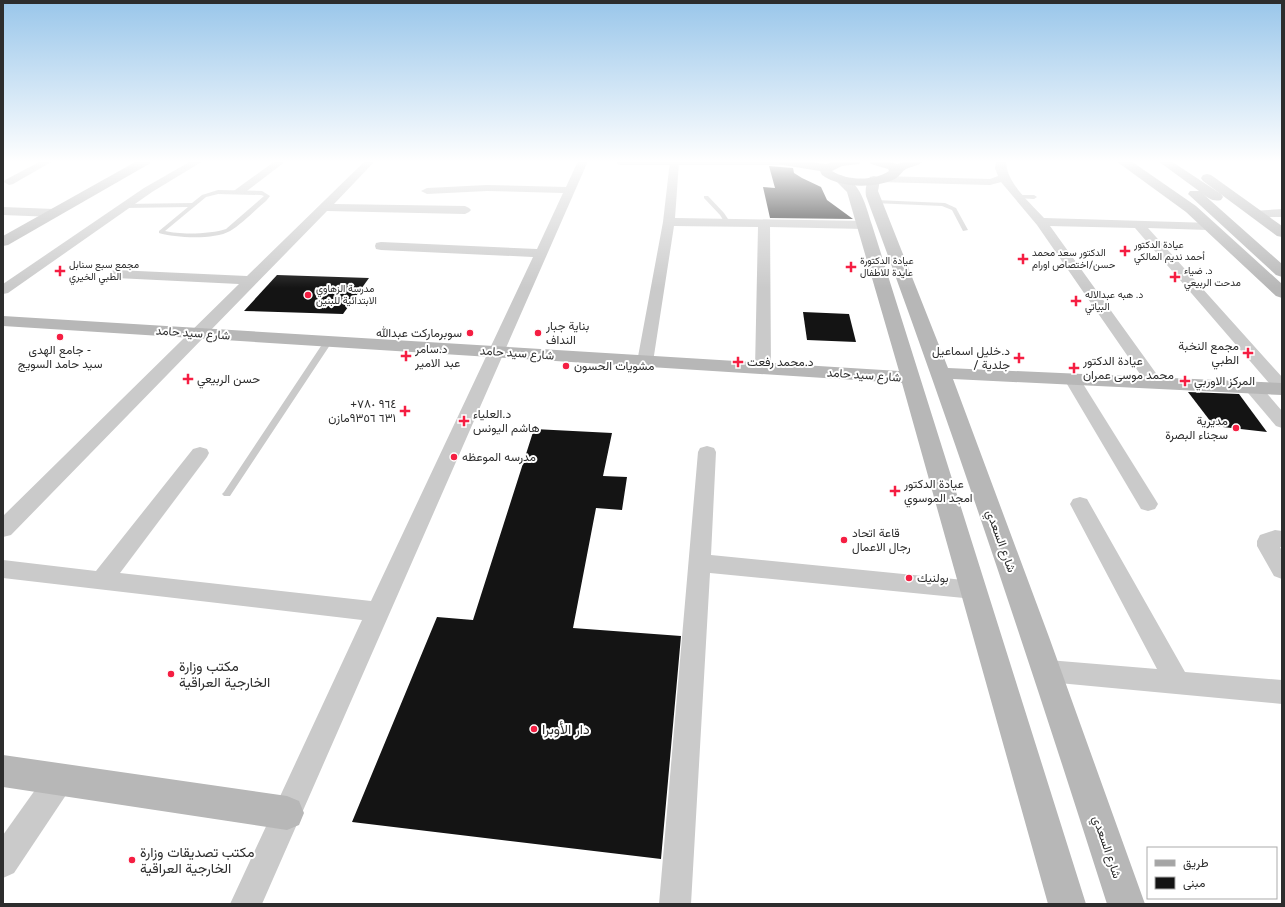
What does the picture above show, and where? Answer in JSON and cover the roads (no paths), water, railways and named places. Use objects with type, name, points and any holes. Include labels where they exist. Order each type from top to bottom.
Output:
[{"type":"street","points":[[3,242],[71,203]]},
{"type":"street","points":[[3,290],[128,203]]},
{"type":"street","points":[[3,529],[328,203]]},
{"type":"street","points":[[246,904],[563,203]]},
{"type":"street","points":[[646,362],[669,222],[671,203]]},
{"type":"street","points":[[858,203],[1067,904]]},
{"type":"street","name":"شارع السعدي","points":[[883,203],[940,373],[1048,671],[1126,904]]},
{"type":"street","points":[[1025,203],[1041,222],[1155,383]]},
{"type":"street","points":[[1181,203],[1282,293]]},
{"type":"street","points":[[1206,203],[1282,272]]},
{"type":"street","points":[[1224,203],[1282,255]]},
{"type":"street","points":[[1244,203],[1282,233]]},
{"type":"street","points":[[324,207],[465,210]]},
{"type":"street","points":[[3,211],[54,213]]},
{"type":"street","points":[[1258,214],[1282,213]]},
{"type":"street","points":[[669,222],[865,225]]},
{"type":"street","points":[[1041,222],[1208,226]]},
{"type":"street","points":[[763,369],[764,224]]},
{"type":"street","points":[[1138,224],[1282,388]]},
{"type":"street","points":[[381,246],[541,253]]},
{"type":"street","points":[[116,274],[251,280]]},
{"type":"street","name":"شارع سيد حامد","points":[[3,321],[910,378]]},
{"type":"street","points":[[940,373],[1282,388]]},
{"type":"street","points":[[1072,379],[1148,504]]},
{"type":"street","points":[[1252,387],[1282,422]]},
{"type":"street","points":[[675,904],[707,452]]},
{"type":"street","points":[[102,580],[200,454]]},
{"type":"street","points":[[1080,504],[1178,683]]},
{"type":"street","points":[[1282,539],[1275,538],[1268,541],[1268,546],[1282,570]]},
{"type":"street","points":[[699,563],[974,590]]},
{"type":"street","points":[[3,569],[378,612]]},
{"type":"street","points":[[1048,671],[1282,692]]},
{"type":"street","points":[[3,771],[287,813]]},
{"type":"street","points":[[3,862],[60,779]]},
{"type":"lane","points":[[192,205],[161,230],[162,233],[210,235],[225,232],[260,203]]},
{"type":"lane","points":[[712,203],[727,222]]},
{"type":"lane","points":[[940,203],[954,209],[965,230]]},
{"type":"lane","points":[[124,206],[192,205]]},
{"type":"lane","points":[[226,494],[328,342]]},
{"type":"place","name":"عيادة الدكتور أحمد نديم المالكي","points":[[1125,251]]},
{"type":"place","name":"الدكتور سعد محمد حسن/اختصاص اورام","points":[[1023,259]]},
{"type":"place","name":"عيادة الدكتورة عايدة للاطفال","points":[[851,267]]},
{"type":"place","name":"مجمع سبع سنابل الطبي الخيري","points":[[60,271]]},
{"type":"place","name":"د. ضياء مدحت الربيعي","points":[[1175,277]]},
{"type":"place","name":"مدرسة الزهاوي اﻻبتدائية للبنين","points":[[308,295]]},
{"type":"place","name":"د. هبه عبدالاله البياتي","points":[[1076,301]]},
{"type":"place","name":"سوبرماركت عبدالله","points":[[470,333]]},
{"type":"place","name":"بناية جبار النداف","points":[[538,333]]},
{"type":"place","name":"جامع الهدى - سيد حامد السويج","points":[[60,337]]},
{"type":"place","name":"مجمع النخبة الطبي","points":[[1248,353]]},
{"type":"place","name":"د.سامر عبد الامير","points":[[406,356]]},
{"type":"place","name":"د.خليل اسماعيل / جلدية","points":[[1019,358]]},
{"type":"place","name":"د.محمد رفعت","points":[[738,362]]},
{"type":"place","name":"مشويات الحسون","points":[[566,366]]},
{"type":"place","name":"عيادة الدكتور محمد موسى عمران","points":[[1074,368]]},
{"type":"place","name":"حسن الربيعي","points":[[188,379]]},
{"type":"place","name":"المركز الاوربي","points":[[1185,381]]},
{"type":"place","name":"+٩٦٤ ٧٨٠ ٦٣١ ٩٣٥٦مازن","points":[[405,411]]},
{"type":"place","name":"د.العلياء هاشم اليونس","points":[[464,421]]},
{"type":"place","name":"مديرية سجناء البصرة","points":[[1236,428]]},
{"type":"place","name":"مدرسه الموعظه","points":[[454,457]]},
{"type":"place","name":"عيادة الدكتور امجد الموسوي","points":[[895,491]]},
{"type":"place","name":"قاعة اتحاد رجال الاعمال","points":[[844,540]]},
{"type":"place","name":"بولنيك","points":[[909,578]]},
{"type":"place","name":"مكتب وزارة الخارجية العراقية","points":[[171,674]]},
{"type":"place","name":"دار الأوبرا","points":[[534,729]]},
{"type":"place","name":"مكتب تصديقات وزارة الخارجية العراقية","points":[[132,860]]}]
